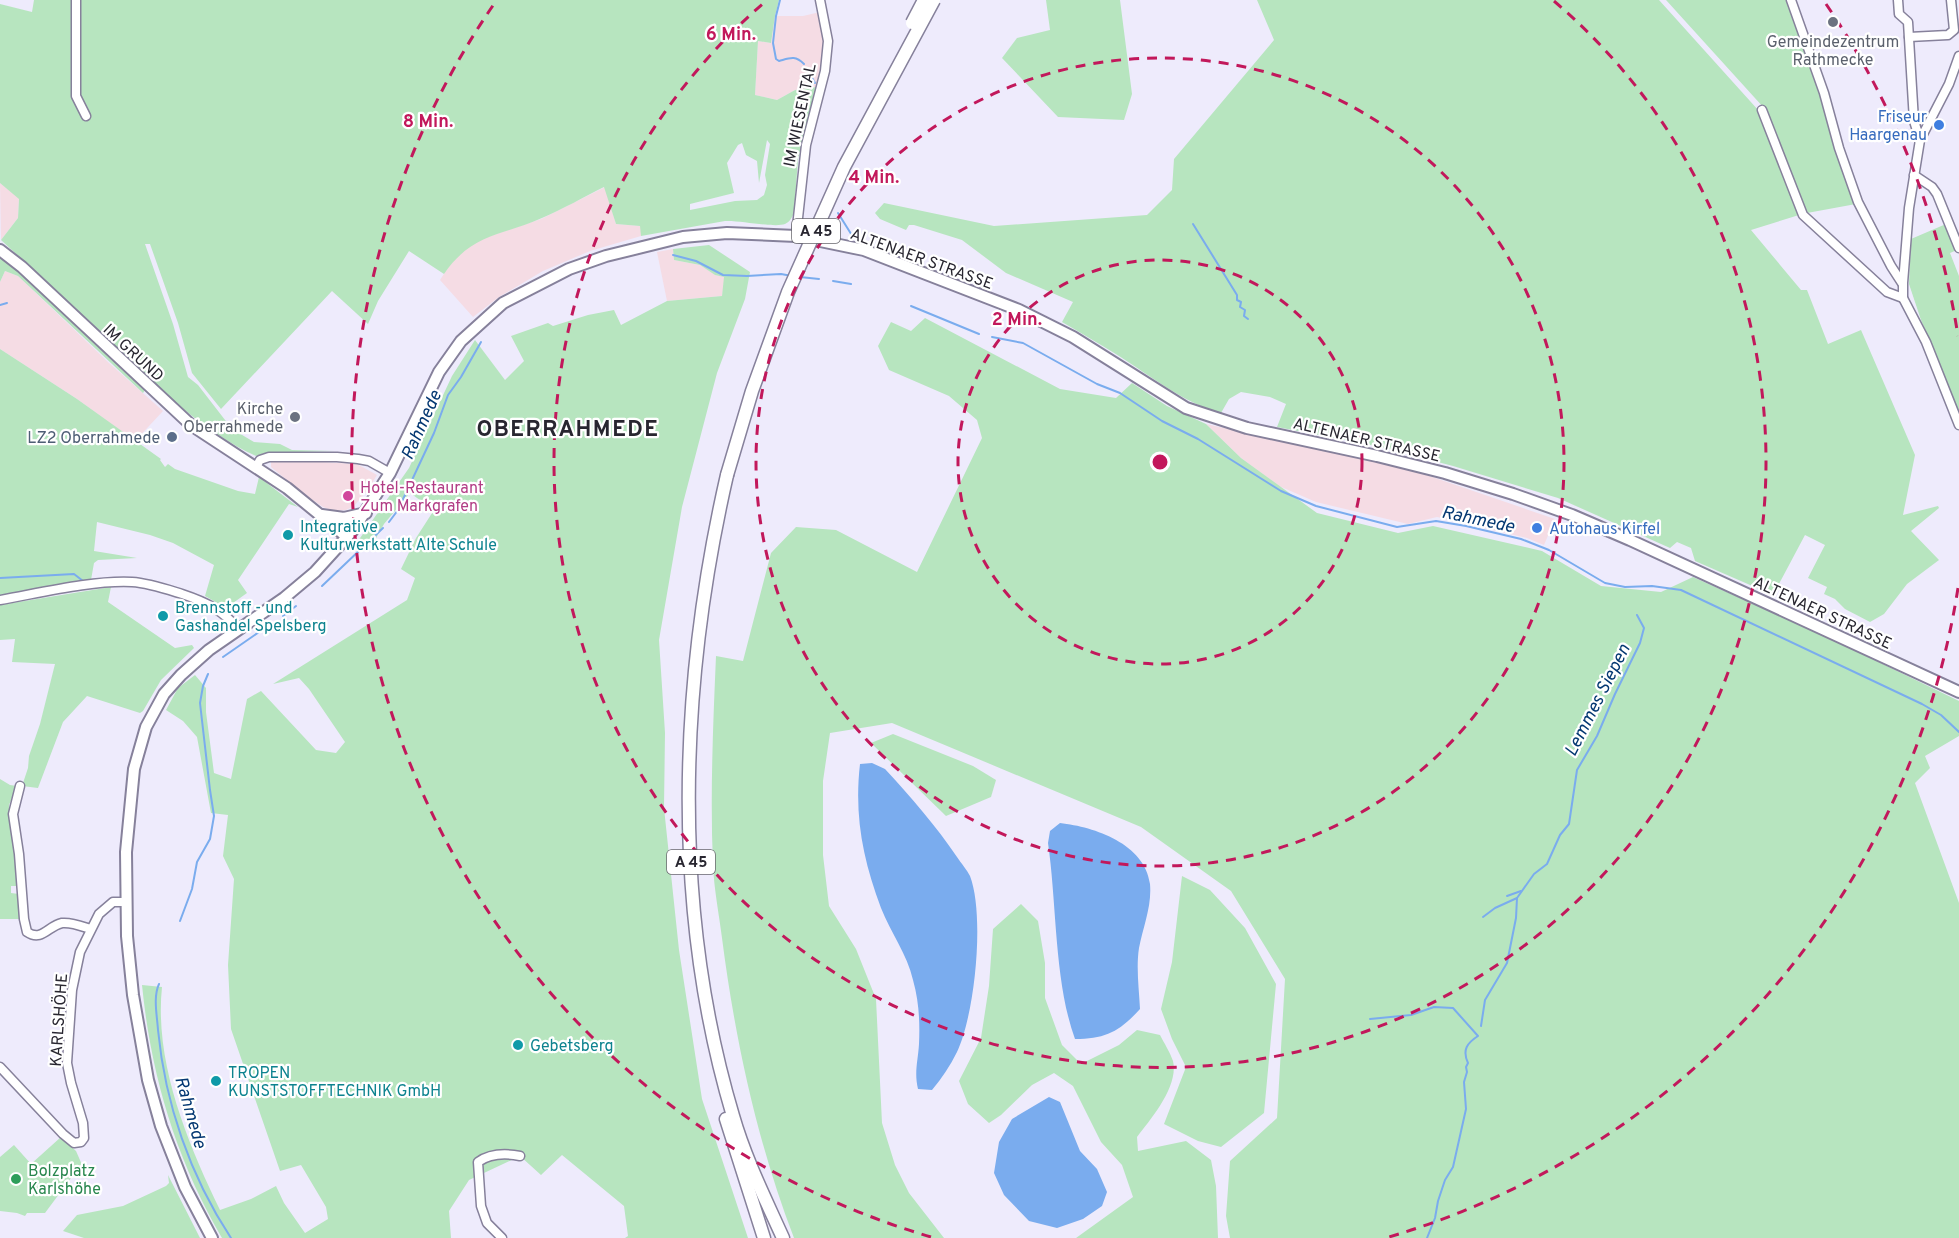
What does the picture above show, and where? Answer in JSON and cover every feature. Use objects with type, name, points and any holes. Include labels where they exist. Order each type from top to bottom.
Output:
[{"type":"highway","name":"A 45","points":[[764,1238],[735,1152],[712,1059],[692,948],[686,885],[683,811],[686,692],[692,628],[707,535],[748,385],[789,276],[838,164],[924,0]]},
{"type":"highway","name":"A 45","points":[[783,1238],[733,1117],[715,1045],[698,948],[689,813],[692,692],[698,633],[724,474],[788,292],[844,167],[934,0]]},
{"type":"main road","name":"ALTENAER STRASSE","points":[[212,1238],[178,1172],[164,1134],[151,1091],[133,995],[126,902],[126,852],[130,795],[137,754],[146,728],[164,694],[181,675],[209,650],[284,598],[315,572],[347,537],[366,513],[390,473],[439,372],[462,341],[503,303],[576,266],[606,256],[683,237],[727,233],[796,236],[864,250],[1019,310],[1073,337],[1186,408],[1247,428],[1445,473],[1572,515],[1641,544],[1959,692]]},
{"type":"main road","name":"IM GRUND","points":[[0,250],[22,267],[191,425],[287,488],[347,537]]},
{"type":"main road","points":[[321,515],[344,518],[366,513]]},
{"type":"street","points":[[76,0],[76,96],[86,116]]},
{"type":"street","name":"IM WIESENTAL","points":[[796,236],[806,145],[825,71],[828,41],[820,0]]},
{"type":"street","points":[[1791,0],[1858,202],[1902,283]]},
{"type":"street","points":[[1898,0],[1899,14],[1908,22],[1914,121],[1920,140]]},
{"type":"street","points":[[1909,37],[1948,35],[1954,30],[1951,0]]},
{"type":"street","points":[[1959,56],[1949,84],[1920,140],[1902,283],[1903,298],[1926,342],[1959,425]]},
{"type":"street","points":[[1762,110],[1803,215],[1887,292],[1903,298]]},
{"type":"street","points":[[1914,175],[1932,186],[1937,194],[1959,248]]},
{"type":"street","points":[[256,467],[260,460],[269,457],[337,457],[369,461],[390,473]]},
{"type":"street","points":[[0,600],[104,584],[133,582],[150,584],[203,601],[218,609],[238,630]]},
{"type":"street","points":[[20,786],[13,814],[20,854],[24,925],[27,932],[33,936],[39,935],[56,925],[67,923],[90,929]]},
{"type":"street","name":"KARLSHÖHE","points":[[0,1067],[70,1141],[75,1144],[81,1142],[84,1138],[83,1123],[70,1083],[67,1063],[72,990],[81,952],[90,929],[104,908],[113,902],[126,902]]},
{"type":"street","points":[[502,1238],[487,1223],[481,1206],[478,1162],[486,1156],[507,1153],[520,1156]]},
{"type":"shaded area","points":[[820,12],[824,50],[816,87],[795,90],[777,100],[755,95],[758,41],[771,43],[775,16],[803,16]]},
{"type":"shaded area","points":[[0,183],[19,198],[18,218],[1,240]]},
{"type":"shaded area","points":[[605,187],[616,224],[641,226],[641,236],[590,251],[543,271],[499,297],[473,317],[440,280],[451,263],[465,249],[484,238],[541,219]]},
{"type":"shaded area","points":[[673,249],[674,260],[700,265],[715,275],[725,277],[722,296],[667,301],[657,252]]},
{"type":"shaded area","points":[[5,271],[18,276],[163,411],[135,441],[77,399],[0,349],[0,282]]},
{"type":"shaded area","points":[[1206,424],[1406,468],[1555,519],[1544,545],[1527,538],[1437,517],[1408,524],[1316,502],[1279,486],[1241,458]]},
{"type":"shaded area","points":[[271,461],[357,464],[377,475],[354,506],[346,510],[334,511],[323,507],[305,495],[271,467]]},
{"type":"green space","points":[[34,0],[779,0],[771,43],[758,41],[755,95],[777,100],[795,90],[816,87],[798,159],[794,213],[788,222],[780,225],[725,221],[641,236],[640,226],[616,224],[604,187],[542,218],[488,237],[466,250],[444,274],[409,251],[378,301],[368,324],[332,291],[221,409],[192,373],[178,323],[150,244],[145,244],[173,324],[188,377],[198,385],[232,429],[254,442],[280,444],[292,450],[335,451],[265,453],[256,456],[217,434],[179,406],[1,240],[18,218],[19,199],[0,183],[0,4],[32,12]],"holes":[[[767,140],[770,144],[765,175],[767,185],[764,195],[757,200],[735,201],[690,210],[690,204],[734,193],[727,163],[738,145],[742,143],[746,155],[757,161],[759,183]]]},
{"type":"green space","points":[[1046,0],[1120,0],[1132,94],[1124,120],[1058,117],[1002,58],[1017,38],[1050,30]]},
{"type":"green space","points":[[1257,0],[1659,0],[1759,111],[1799,215],[1751,230],[1801,290],[1807,290],[1828,344],[1861,330],[1915,455],[1903,515],[1938,506],[1939,508],[1911,531],[1939,560],[1907,584],[1884,614],[1870,622],[1845,609],[1835,599],[1824,594],[1827,587],[1808,578],[1825,545],[1805,535],[1773,595],[1695,561],[1691,548],[1677,542],[1670,548],[1558,498],[1381,447],[1277,427],[1286,404],[1270,397],[1241,392],[1229,399],[1221,413],[1207,408],[1168,388],[1062,322],[1073,302],[1006,273],[962,240],[914,225],[909,225],[906,230],[880,219],[875,213],[884,203],[994,226],[1147,215],[1172,190],[1174,159],[1274,40]]},
{"type":"green space","points":[[1666,0],[1789,0],[1856,204],[1807,213],[1764,108]]},
{"type":"green space","points":[[1946,224],[1957,250],[1950,253],[1959,276],[1959,412],[1921,320],[1909,284],[1911,239]]},
{"type":"green space","points":[[709,245],[750,272],[745,299],[717,373],[682,507],[659,640],[665,733],[664,808],[679,950],[702,1099],[748,1238],[625,1238],[628,1236],[624,1206],[562,1155],[541,1175],[520,1156],[469,1180],[449,1211],[451,1238],[222,1238],[191,1178],[168,1116],[152,1052],[142,985],[162,987],[163,1045],[168,1074],[185,1130],[220,1210],[251,1199],[276,1186],[284,1203],[305,1233],[328,1219],[326,1207],[301,1165],[280,1171],[231,1029],[228,965],[234,879],[223,856],[228,815],[211,813],[197,737],[183,721],[166,710],[178,688],[195,675],[206,688],[206,712],[214,773],[231,779],[247,699],[261,691],[316,750],[336,753],[345,742],[299,678],[273,684],[407,600],[415,578],[401,569],[416,538],[434,510],[410,493],[384,524],[371,547],[358,541],[409,468],[452,376],[475,340],[505,380],[524,361],[511,336],[548,323],[553,326],[614,310],[621,325],[667,301],[722,296],[724,277],[715,275],[700,265],[674,260],[673,249]]},
{"type":"green space","points":[[0,255],[145,390],[143,393],[18,276],[5,271],[0,282]]},
{"type":"green space","points":[[925,318],[1060,389],[1116,398],[1132,383],[1167,406],[1206,424],[1241,458],[1317,513],[1398,533],[1433,526],[1542,551],[1601,586],[1661,592],[1693,577],[1827,637],[1959,701],[1959,736],[1925,756],[1930,768],[1915,783],[1959,903],[1959,1238],[1230,1238],[1226,1216],[1230,1161],[1277,1118],[1285,979],[1231,891],[1141,827],[892,723],[830,733],[823,781],[823,855],[829,906],[856,949],[876,999],[882,1123],[895,1165],[909,1193],[944,1238],[794,1238],[769,1165],[749,1090],[727,976],[715,892],[712,813],[716,656],[743,661],[771,553],[796,527],[836,530],[917,572],[982,438],[977,420],[949,396],[889,370],[878,346],[891,322],[911,331]]},
{"type":"green space","points":[[0,349],[77,399],[161,459],[165,467],[168,464],[175,469],[238,491],[255,494],[259,477],[298,507],[289,504],[238,580],[247,593],[226,608],[205,596],[214,565],[173,543],[97,522],[94,551],[137,558],[98,560],[94,563],[91,580],[0,595]]},
{"type":"green space","points":[[111,587],[108,602],[175,648],[192,645],[194,648],[161,680],[140,713],[87,696],[63,722],[38,788],[22,786],[55,664],[12,662],[15,639],[0,640],[0,605]]},
{"type":"green space","points":[[893,734],[973,766],[996,780],[991,797],[946,816],[871,743]]},
{"type":"green space","points":[[0,779],[17,786],[9,805],[9,813],[16,854],[18,886],[11,886],[11,893],[19,894],[20,919],[0,919]]},
{"type":"green space","points":[[1182,876],[1210,890],[1245,928],[1276,984],[1264,1113],[1221,1147],[1198,1141],[1164,1124],[1186,1067],[1161,1009],[1172,962]]},
{"type":"green space","points":[[1021,904],[1038,921],[1045,963],[1045,998],[1062,1045],[1081,1064],[1119,1045],[1137,1030],[1160,1035],[1173,1061],[1174,1071],[1162,1102],[1137,1137],[1138,1151],[1186,1141],[1211,1160],[1216,1186],[1218,1238],[1076,1238],[1133,1197],[1122,1165],[1101,1142],[1073,1086],[1054,1073],[1032,1085],[1001,1115],[989,1123],[968,1104],[959,1081],[981,1038],[989,986],[993,929]]},
{"type":"green space","points":[[61,1137],[76,1151],[83,1167],[74,1174],[45,1213],[27,1213],[25,1216],[0,1211],[0,1157],[14,1145],[31,1164]]},
{"type":"green space","points":[[168,1175],[200,1238],[84,1238],[63,1231],[77,1215],[123,1206],[166,1186],[169,1183]]},
{"type":"water","points":[[872,763],[885,769],[932,823],[969,874],[974,893],[977,915],[976,964],[969,1014],[957,1052],[946,1072],[932,1090],[918,1089],[916,1072],[919,1020],[915,988],[907,961],[881,908],[865,855],[859,820],[858,783],[860,764]]},
{"type":"water","points":[[1060,823],[1103,834],[1129,848],[1146,870],[1150,884],[1148,908],[1138,955],[1140,1009],[1126,1023],[1112,1032],[1086,1039],[1075,1039],[1063,993],[1048,843],[1050,831]]},
{"type":"water","points":[[1049,1097],[1060,1102],[1080,1151],[1097,1169],[1107,1192],[1102,1206],[1083,1219],[1057,1228],[1029,1221],[1004,1195],[994,1173],[999,1142],[1012,1119]]},
{"type":"waterway","points":[[780,0],[773,43],[776,59],[779,61],[795,58],[804,64]]},
{"type":"waterway","points":[[807,69],[815,83]]},
{"type":"waterway","points":[[838,213],[853,237]]},
{"type":"waterway","points":[[1193,224],[1237,295],[1237,300],[1241,302],[1240,307],[1245,310],[1244,316],[1248,319]]},
{"type":"waterway","name":"Rahmede","points":[[673,255],[696,261],[723,275],[781,274],[792,276]]},
{"type":"waterway","name":"Rahmede","points":[[800,277],[819,279]]},
{"type":"waterway","name":"Rahmede","points":[[833,281],[851,284]]},
{"type":"waterway","points":[[0,305],[7,303]]},
{"type":"waterway","name":"Rahmede","points":[[911,306],[979,334]]},
{"type":"waterway","name":"Rahmede","points":[[992,337],[1023,343],[1097,384],[1120,393],[1162,421],[1198,439],[1281,491],[1316,506],[1397,527],[1436,521],[1466,526],[1521,539],[1549,550],[1605,583],[1625,587],[1652,586],[1681,590],[1922,704],[1941,715],[1959,732]]},
{"type":"waterway","name":"Rahmede","points":[[389,522],[398,510],[434,433],[448,395],[481,342]]},
{"type":"waterway","name":"Rahmede","points":[[322,586],[383,528]]},
{"type":"waterway","points":[[0,578],[74,574],[83,581]]},
{"type":"waterway","name":"Rahmede","points":[[283,616],[296,606]]},
{"type":"waterway","name":"Lemmes Siepen","points":[[1481,1026],[1485,1000],[1507,963],[1516,918],[1517,898],[1534,874],[1547,864],[1560,835],[1569,824],[1577,770],[1597,736],[1640,643],[1644,628],[1637,615]]},
{"type":"waterway","name":"Rahmede","points":[[223,657],[272,623]]},
{"type":"waterway","name":"Rahmede","points":[[180,921],[192,889],[197,862],[210,839],[214,816],[200,703],[208,674]]},
{"type":"waterway","points":[[1507,896],[1521,891]]},
{"type":"waterway","points":[[1483,917],[1495,908],[1517,898]]},
{"type":"waterway","name":"Rahmede","points":[[159,984],[156,1000],[158,1030],[161,1057],[173,1112],[203,1190],[231,1238]]},
{"type":"waterway","name":"Lemmes Siepen","points":[[1370,1019],[1411,1015],[1434,1007],[1453,1008],[1478,1036],[1468,1044],[1466,1051],[1468,1063],[1464,1082],[1466,1109],[1453,1167],[1445,1180],[1427,1238]]},
{"type":"place","name":"Gemeindezentrum Rathmecke","points":[[1833,22]]},
{"type":"place","name":"Friseur Haargenau","points":[[1939,125]]},
{"type":"place","name":"Kirche Oberrahmede","points":[[295,417]]},
{"type":"place","name":"LZ2 Oberrahmede","points":[[172,437]]},
{"type":"place","name":"Hotel-Restaurant Zum Markgrafen","points":[[348,496]]},
{"type":"place","name":"Autohaus Kirfel","points":[[1537,528]]},
{"type":"place","name":"Integrative Kulturwerkstatt Alte Schule","points":[[288,535]]},
{"type":"place","name":"Brennstoff - und Gashandel Spelsberg","points":[[163,616]]},
{"type":"place","name":"Gebetsberg","points":[[518,1045]]},
{"type":"place","name":"TROPEN KUNSTSTOFFTECHNIK GmbH","points":[[216,1081]]},
{"type":"place","name":"Bolzplatz Karlshöhe","points":[[16,1179]]},
{"type":"district","name":"OBERRAHMEDE","points":[[568,428]]}]
